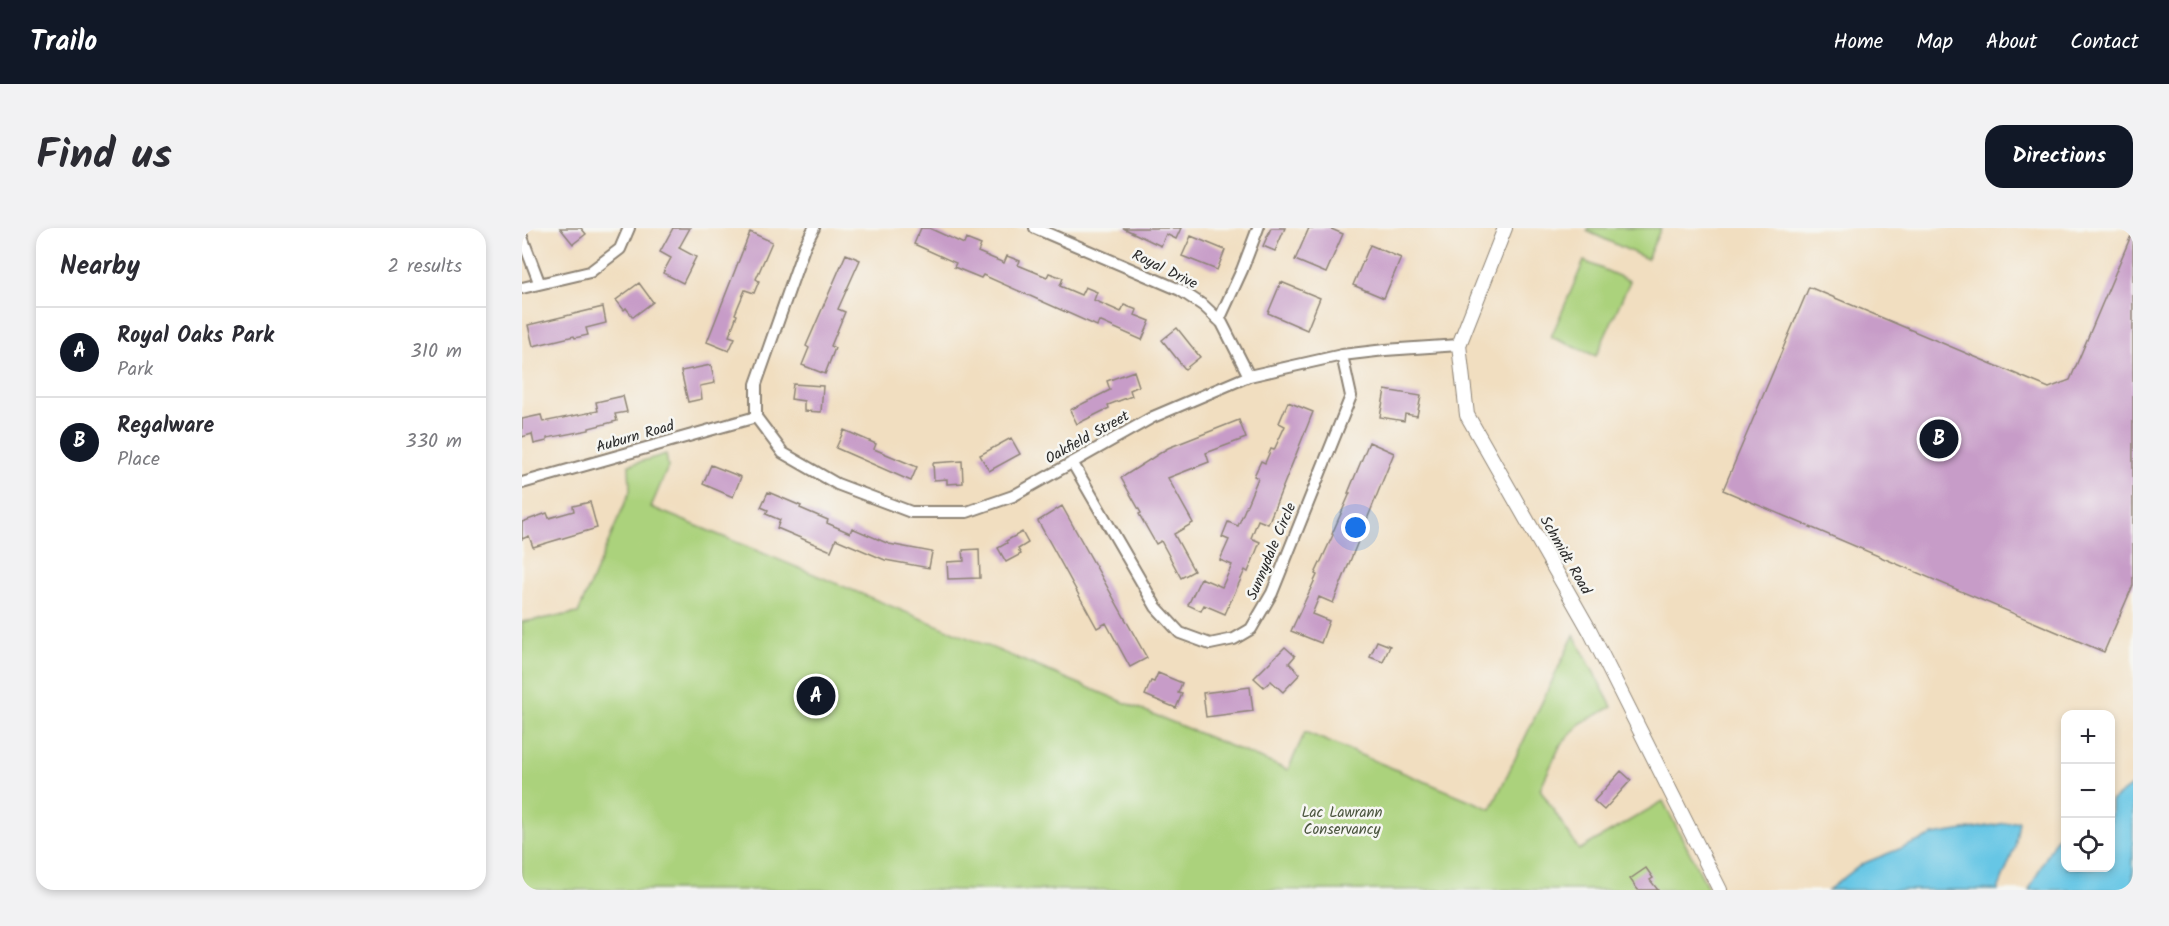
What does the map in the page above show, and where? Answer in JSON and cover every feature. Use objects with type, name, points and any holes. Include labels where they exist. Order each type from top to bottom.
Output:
[{"type":"street","points":[[522,288],[539,282],[590,272],[620,249],[629,228]]},
{"type":"street","points":[[756,417],[756,384],[805,246],[814,228]]},
{"type":"street","name":"Royal Drive","points":[[1035,228],[1180,290],[1204,306],[1219,320],[1249,376]]},
{"type":"street","points":[[1219,320],[1258,228]]},
{"type":"street","name":"Schmidt Road","points":[[1505,228],[1459,345],[1467,415],[1590,631],[1720,890]]},
{"type":"street","points":[[522,237],[539,282]]},
{"type":"street","name":"Oakfield Street","points":[[756,417],[783,453],[837,484],[911,512],[967,512],[1013,496],[1153,417],[1249,376],[1342,355],[1459,345]]},
{"type":"street","name":"Sunnydale Circle","points":[[1072,462],[1156,607],[1180,633],[1210,644],[1234,639],[1251,628],[1272,592],[1351,396],[1342,355]]},
{"type":"street","name":"Auburn Road","points":[[522,483],[756,417]]},
{"type":"green space","points":[[1588,228],[1661,228],[1647,259],[1587,231]]},
{"type":"green space","points":[[1584,261],[1630,281],[1596,356],[1551,337]]},
{"type":"green space","name":"Lac Lawrann Conservancy","points":[[666,454],[668,467],[651,507],[1288,770],[1305,732],[1491,809],[1574,635],[1612,707],[1581,723],[1560,746],[1540,789],[1579,850],[1663,801],[1709,890],[522,890],[522,622],[578,613],[630,491],[629,465]]},
{"type":"water","points":[[2133,785],[2133,890],[2029,890],[2061,832],[2061,872],[2115,872],[2115,798]]},
{"type":"water","points":[[2019,821],[2015,847],[1998,890],[1828,890],[1862,864],[1934,835]]},
{"type":"building","points":[[560,228],[581,228],[586,234],[573,244]]},
{"type":"building","points":[[673,228],[690,228],[679,248],[696,257],[683,283],[663,273],[671,258],[660,252]]},
{"type":"building","points":[[921,228],[929,228],[964,244],[966,239],[981,245],[978,252],[1004,263],[1007,256],[1020,261],[1018,265],[1047,277],[1049,273],[1063,278],[1060,286],[1081,295],[1085,287],[1097,292],[1094,300],[1121,312],[1124,305],[1137,310],[1135,315],[1150,321],[1142,340],[1099,321],[1097,326],[983,275],[981,278],[954,267],[956,263],[914,244]]},
{"type":"building","points":[[1123,228],[1181,228],[1176,239],[1166,234],[1161,246]]},
{"type":"building","points":[[1271,228],[1285,228],[1275,251],[1263,246]]},
{"type":"building","points":[[1309,228],[1329,228],[1343,234],[1326,273],[1295,260]]},
{"type":"building","points":[[2133,231],[2133,585],[2104,652],[1723,490],[1809,287],[2049,388],[2070,380]]},
{"type":"building","points":[[750,232],[772,242],[756,279],[759,281],[754,293],[745,290],[735,314],[737,315],[729,336],[735,338],[729,351],[707,342]]},
{"type":"building","points":[[1191,236],[1225,250],[1217,270],[1182,256]]},
{"type":"building","points":[[1370,245],[1401,258],[1384,298],[1353,285]]},
{"type":"building","points":[[846,254],[860,260],[838,309],[845,312],[831,346],[835,348],[825,374],[802,365],[809,348],[806,346]]},
{"type":"building","points":[[1281,282],[1320,298],[1307,330],[1268,313]]},
{"type":"building","points":[[639,283],[653,302],[633,317],[616,300]]},
{"type":"building","points":[[603,307],[606,323],[586,328],[588,335],[533,346],[528,325]]},
{"type":"building","points":[[1177,328],[1200,357],[1185,369],[1162,340]]},
{"type":"building","points":[[711,365],[715,383],[700,386],[702,399],[688,402],[681,371]]},
{"type":"building","points":[[1134,371],[1139,386],[1130,390],[1132,396],[1108,405],[1109,408],[1077,424],[1070,410],[1110,390],[1107,381]]},
{"type":"building","points":[[793,384],[823,386],[821,412],[804,411],[804,401],[791,399]]},
{"type":"building","points":[[1385,390],[1421,396],[1417,416],[1405,414],[1404,421],[1380,417]]},
{"type":"building","points":[[623,396],[627,412],[615,414],[617,421],[589,428],[589,430],[547,438],[547,441],[534,444],[532,434],[522,437],[522,419],[541,415],[543,422],[598,411],[596,402]]},
{"type":"building","points":[[1288,402],[1313,412],[1268,524],[1258,520],[1251,538],[1260,542],[1248,572],[1245,570],[1225,614],[1204,605],[1201,611],[1188,605],[1201,578],[1222,587],[1232,565],[1220,560],[1229,540],[1222,537],[1228,522],[1238,526],[1258,478],[1254,476],[1261,461],[1265,463],[1271,449],[1274,450],[1285,426],[1279,423]]},
{"type":"building","points":[[1239,420],[1246,438],[1206,453],[1209,462],[1168,478],[1193,523],[1174,534],[1194,571],[1181,578],[1161,541],[1156,544],[1121,478],[1168,448]]},
{"type":"building","points":[[844,430],[876,444],[874,449],[917,467],[911,481],[836,448]]},
{"type":"building","points":[[1011,438],[1020,454],[989,471],[980,455]]},
{"type":"building","points":[[1369,442],[1394,453],[1333,603],[1319,597],[1312,614],[1329,621],[1321,643],[1291,631],[1317,575],[1315,574],[1333,535]]},
{"type":"building","points":[[962,461],[963,483],[947,484],[947,479],[934,480],[933,463]]},
{"type":"building","points":[[711,465],[741,477],[733,497],[703,484]]},
{"type":"building","points":[[768,492],[801,506],[800,508],[828,520],[827,523],[850,533],[852,528],[889,544],[932,552],[929,568],[885,560],[836,539],[831,551],[777,528],[780,520],[766,514],[768,510],[761,507]]},
{"type":"building","points":[[590,502],[597,528],[533,547],[529,536],[522,539],[522,522],[547,513],[549,518],[574,511],[573,506]]},
{"type":"building","points":[[1062,506],[1147,658],[1130,667],[1106,623],[1097,628],[1038,521]]},
{"type":"building","points":[[1022,532],[1028,543],[1018,549],[1021,554],[1006,562],[998,548]]},
{"type":"building","points":[[979,549],[980,578],[948,579],[947,562],[964,561],[963,550]]},
{"type":"building","points":[[1377,641],[1390,646],[1383,662],[1370,657]]},
{"type":"building","points":[[1285,647],[1295,656],[1289,663],[1300,674],[1283,692],[1271,681],[1264,687],[1254,678]]},
{"type":"building","points":[[1158,673],[1182,683],[1178,693],[1182,694],[1176,708],[1145,695],[1151,681],[1154,682]]},
{"type":"building","points":[[1250,687],[1253,711],[1206,717],[1203,693]]},
{"type":"building","points":[[1621,771],[1631,780],[1604,810],[1594,801]]},
{"type":"building","points":[[1646,868],[1653,878],[1650,880],[1658,890],[1638,890],[1630,879]]},
{"type":"place","name":"Regalware","points":[[1939,439]]},
{"type":"place","name":"Royal Oaks Park","points":[[816,696]]}]
